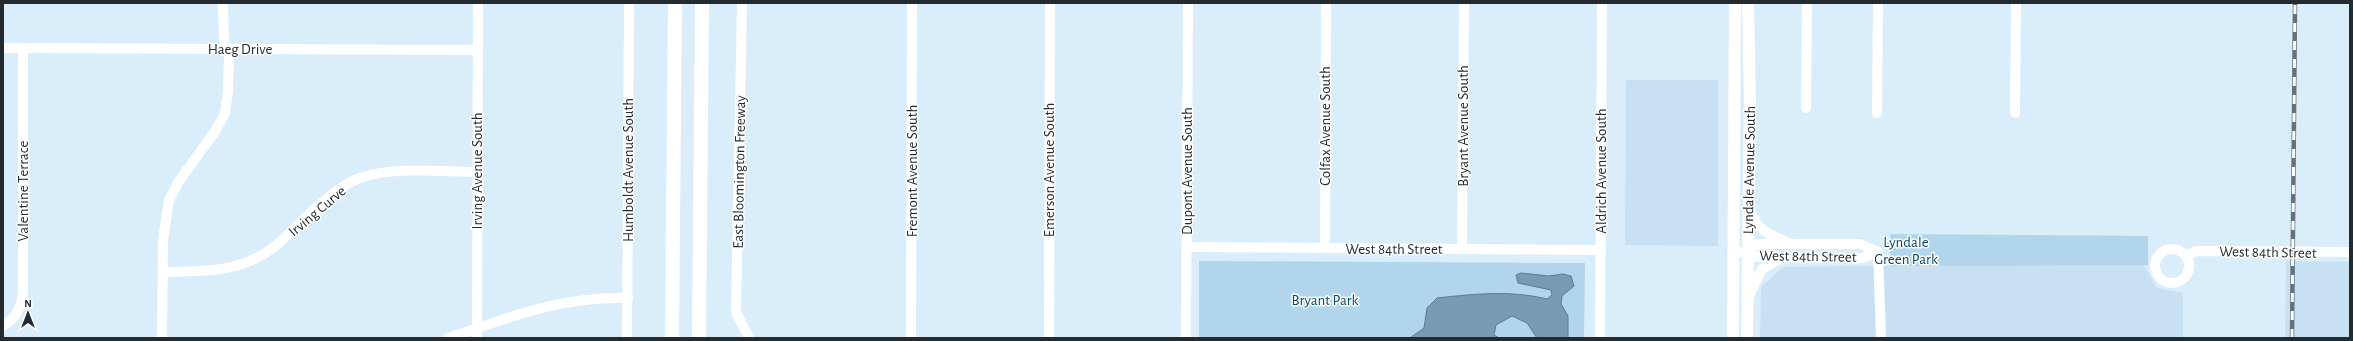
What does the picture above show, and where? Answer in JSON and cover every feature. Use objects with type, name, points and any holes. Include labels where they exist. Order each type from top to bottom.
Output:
[{"type":"highway","points":[[668,3],[675,61]]},
{"type":"highway","points":[[672,338],[675,3]]},
{"type":"highway","points":[[699,338],[702,7]]},
{"type":"main road","name":"Lyndale Avenue South","points":[[1733,338],[1735,3]]},
{"type":"main road","name":"Lyndale Avenue South","points":[[1748,3],[1750,103],[1748,338]]},
{"type":"street","points":[[162,338],[165,220],[170,200],[179,181],[216,130],[225,114],[229,77],[229,56],[224,40],[223,3]]},
{"type":"street","name":"Irving Avenue South","points":[[477,333],[478,3]]},
{"type":"street","name":"Humboldt Avenue South","points":[[628,338],[629,3]]},
{"type":"street","name":"East Bloomington Freeway","points":[[742,3],[736,312],[749,338]]},
{"type":"street","name":"Fremont Avenue South","points":[[911,338],[912,3]]},
{"type":"street","name":"Emerson Avenue South","points":[[1049,338],[1050,3]]},
{"type":"street","name":"Dupont Avenue South","points":[[1186,338],[1188,3]]},
{"type":"street","name":"Colfax Avenue South","points":[[1325,248],[1326,3]]},
{"type":"street","name":"Bryant Avenue South","points":[[1462,249],[1464,3]]},
{"type":"street","name":"Aldrich Avenue South","points":[[1600,338],[1602,3]]},
{"type":"street","points":[[1806,108],[1807,3]]},
{"type":"street","points":[[1877,114],[1878,3]]},
{"type":"street","points":[[2015,113],[2016,3]]},
{"type":"street","name":"Haeg Drive","points":[[3,48],[477,50]]},
{"type":"street","name":"Valentine Terrace","points":[[3,326],[17,314],[22,303],[24,48]]},
{"type":"street","name":"Irving Curve","points":[[163,272],[224,270],[261,256],[341,187],[360,178],[379,173],[477,172]]},
{"type":"street","points":[[1749,207],[1753,218],[1763,231],[1792,244]]},
{"type":"street","name":"West 84th Street","points":[[1748,252],[1757,244],[1860,244],[1878,252]]},
{"type":"street","name":"West 84th Street","points":[[1187,247],[1601,250]]},
{"type":"street","name":"West 84th Street","points":[[2186,256],[2196,251],[2350,252]]},
{"type":"street","name":"West 84th Street","points":[[1733,252],[1748,252],[1756,257],[1862,258],[1878,252]]},
{"type":"street","points":[[1878,252],[1881,338]]},
{"type":"street","points":[[1748,300],[1754,282],[1762,269],[1772,262],[1785,257]]},
{"type":"street","points":[[448,338],[477,333],[557,303],[584,299],[628,298]]},
{"type":"shaded area","points":[[1626,80],[1718,80],[1718,246],[1625,245]]},
{"type":"shaded area","points":[[2286,261],[2350,262],[2350,338],[2285,338]]},
{"type":"shaded area","points":[[2142,262],[2157,288],[2183,293],[2183,338],[1760,338],[1761,287],[1783,267]]},
{"type":"shaded area","points":[[1521,273],[1549,276],[1563,274],[1571,276],[1574,286],[1562,296],[1561,304],[1568,316],[1568,338],[1537,338],[1527,323],[1512,316],[1496,325],[1494,335],[1499,338],[1410,338],[1424,328],[1427,308],[1437,298],[1478,294],[1519,294],[1547,299],[1552,295],[1551,290],[1518,283],[1516,275]]},
{"type":"green space","name":"Lyndale Green Park","points":[[1890,234],[2148,236],[2148,265],[1890,266]]},
{"type":"green space","name":"Bryant Park","points":[[1199,261],[1585,263],[1584,338],[1199,338]]},
{"type":"railway","points":[[2292,338],[2295,3]]}]
